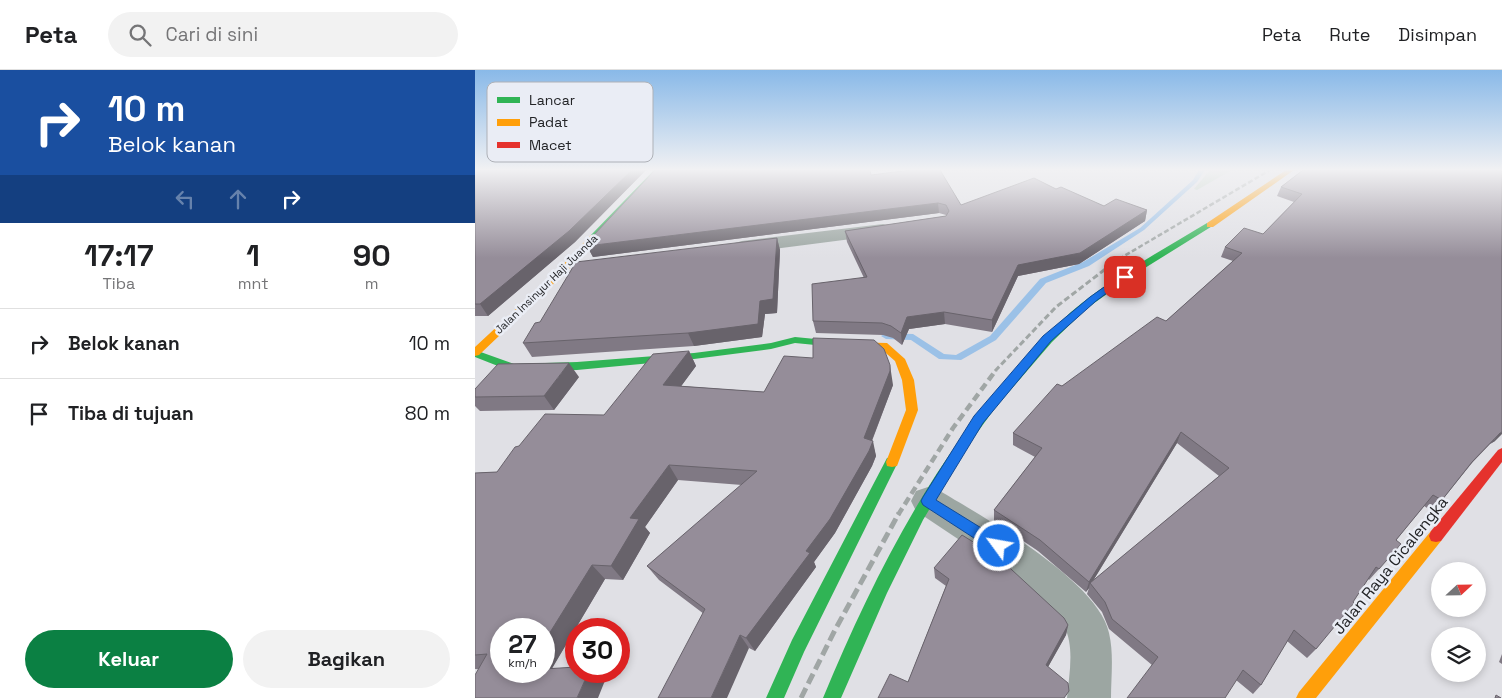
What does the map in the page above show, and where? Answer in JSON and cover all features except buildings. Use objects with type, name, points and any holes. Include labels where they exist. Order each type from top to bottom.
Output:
[{"type":"street","name":"Jalan Insinyur Haji Juanda","points":[[475,353],[564,269],[630,199]]},
{"type":"street","points":[[832,698],[869,614],[927,501],[979,420],[1047,339],[1093,299],[1156,256],[1227,215],[1249,199]]},
{"type":"street","points":[[719,250],[901,227]]},
{"type":"street","points":[[564,269],[593,266]]},
{"type":"street","points":[[475,353],[513,368],[577,366],[650,358],[694,356],[771,346],[795,340],[837,345],[883,345],[900,359],[908,380],[912,410],[889,468],[799,646],[775,698]]},
{"type":"street","name":"Jalan Raya Cicalengka","points":[[1305,698],[1502,453]]},
{"type":"street","points":[[927,501],[1013,555],[1078,612],[1089,632],[1091,657],[1089,698]]},
{"type":"waterway","points":[[886,336],[913,337],[942,357],[958,358],[993,338],[1043,281],[1086,264],[1142,229],[1175,199]]},
{"type":"railway","points":[[1119,259],[1220,199]]},
{"type":"railway","points":[[995,371],[1056,307],[1121,257]]},
{"type":"railway","points":[[898,515],[953,428],[996,370]]},
{"type":"railway","points":[[801,698],[835,630],[899,513]]},
{"type":"traffic: fast","points":[[594,237],[630,199]]},
{"type":"traffic: fast","points":[[832,698],[881,588],[918,516],[960,447],[987,410],[1049,340],[1083,307],[1129,274],[1210,225]]},
{"type":"traffic: fast","points":[[475,353],[513,368],[577,366],[694,356],[771,346],[795,340],[846,345]]},
{"type":"traffic: fast","points":[[775,698],[798,646],[892,462]]},
{"type":"traffic: slow","points":[[1210,225],[1248,199]]},
{"type":"traffic: slow","points":[[475,353],[564,269],[594,237]]},
{"type":"traffic: slow","points":[[846,345],[883,345],[900,359],[908,380],[912,410],[892,462]]},
{"type":"traffic: slow","points":[[1305,698],[1436,536]]},
{"type":"traffic: jam","points":[[1436,536],[1502,453]]},
{"type":"route","points":[[999,546],[927,501],[979,420],[1047,339],[1093,299],[1125,277]]}]
